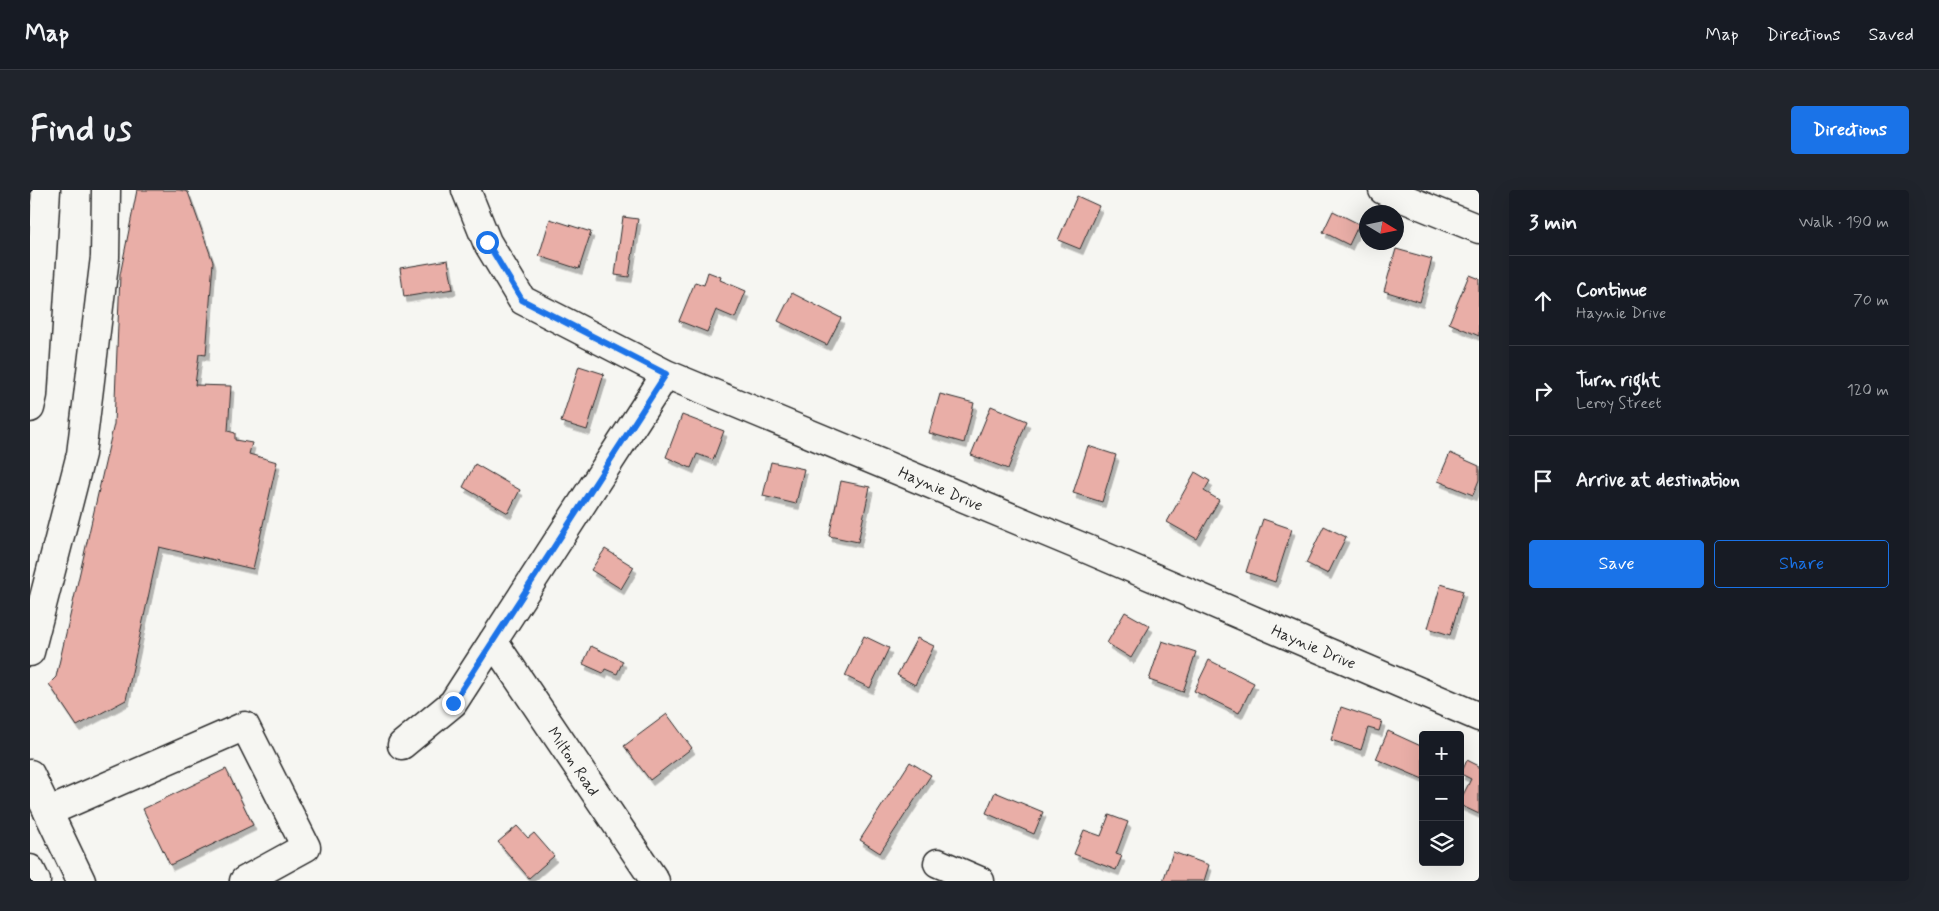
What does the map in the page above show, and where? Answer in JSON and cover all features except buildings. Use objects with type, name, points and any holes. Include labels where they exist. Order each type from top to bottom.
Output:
[{"type":"street","points":[[30,408],[33,394],[46,190]]},
{"type":"street","points":[[30,652],[81,454],[105,257],[106,190]]},
{"type":"street","name":"Haynie Drive","points":[[466,190],[487,242],[522,300],[666,374],[1087,549],[1479,717]]},
{"type":"street","points":[[1383,190],[1479,229]]},
{"type":"street","points":[[402,745],[453,703],[666,374]]},
{"type":"street","name":"Milton Road","points":[[494,641],[655,881]]},
{"type":"street","points":[[48,812],[245,726],[306,847],[244,881]]},
{"type":"street","points":[[30,774],[81,881]]},
{"type":"street","points":[[938,863],[980,881]]},
{"type":"street","points":[[30,869],[36,881]]},
{"type":"route","points":[[453,703],[666,374],[522,300],[487,242]]}]
